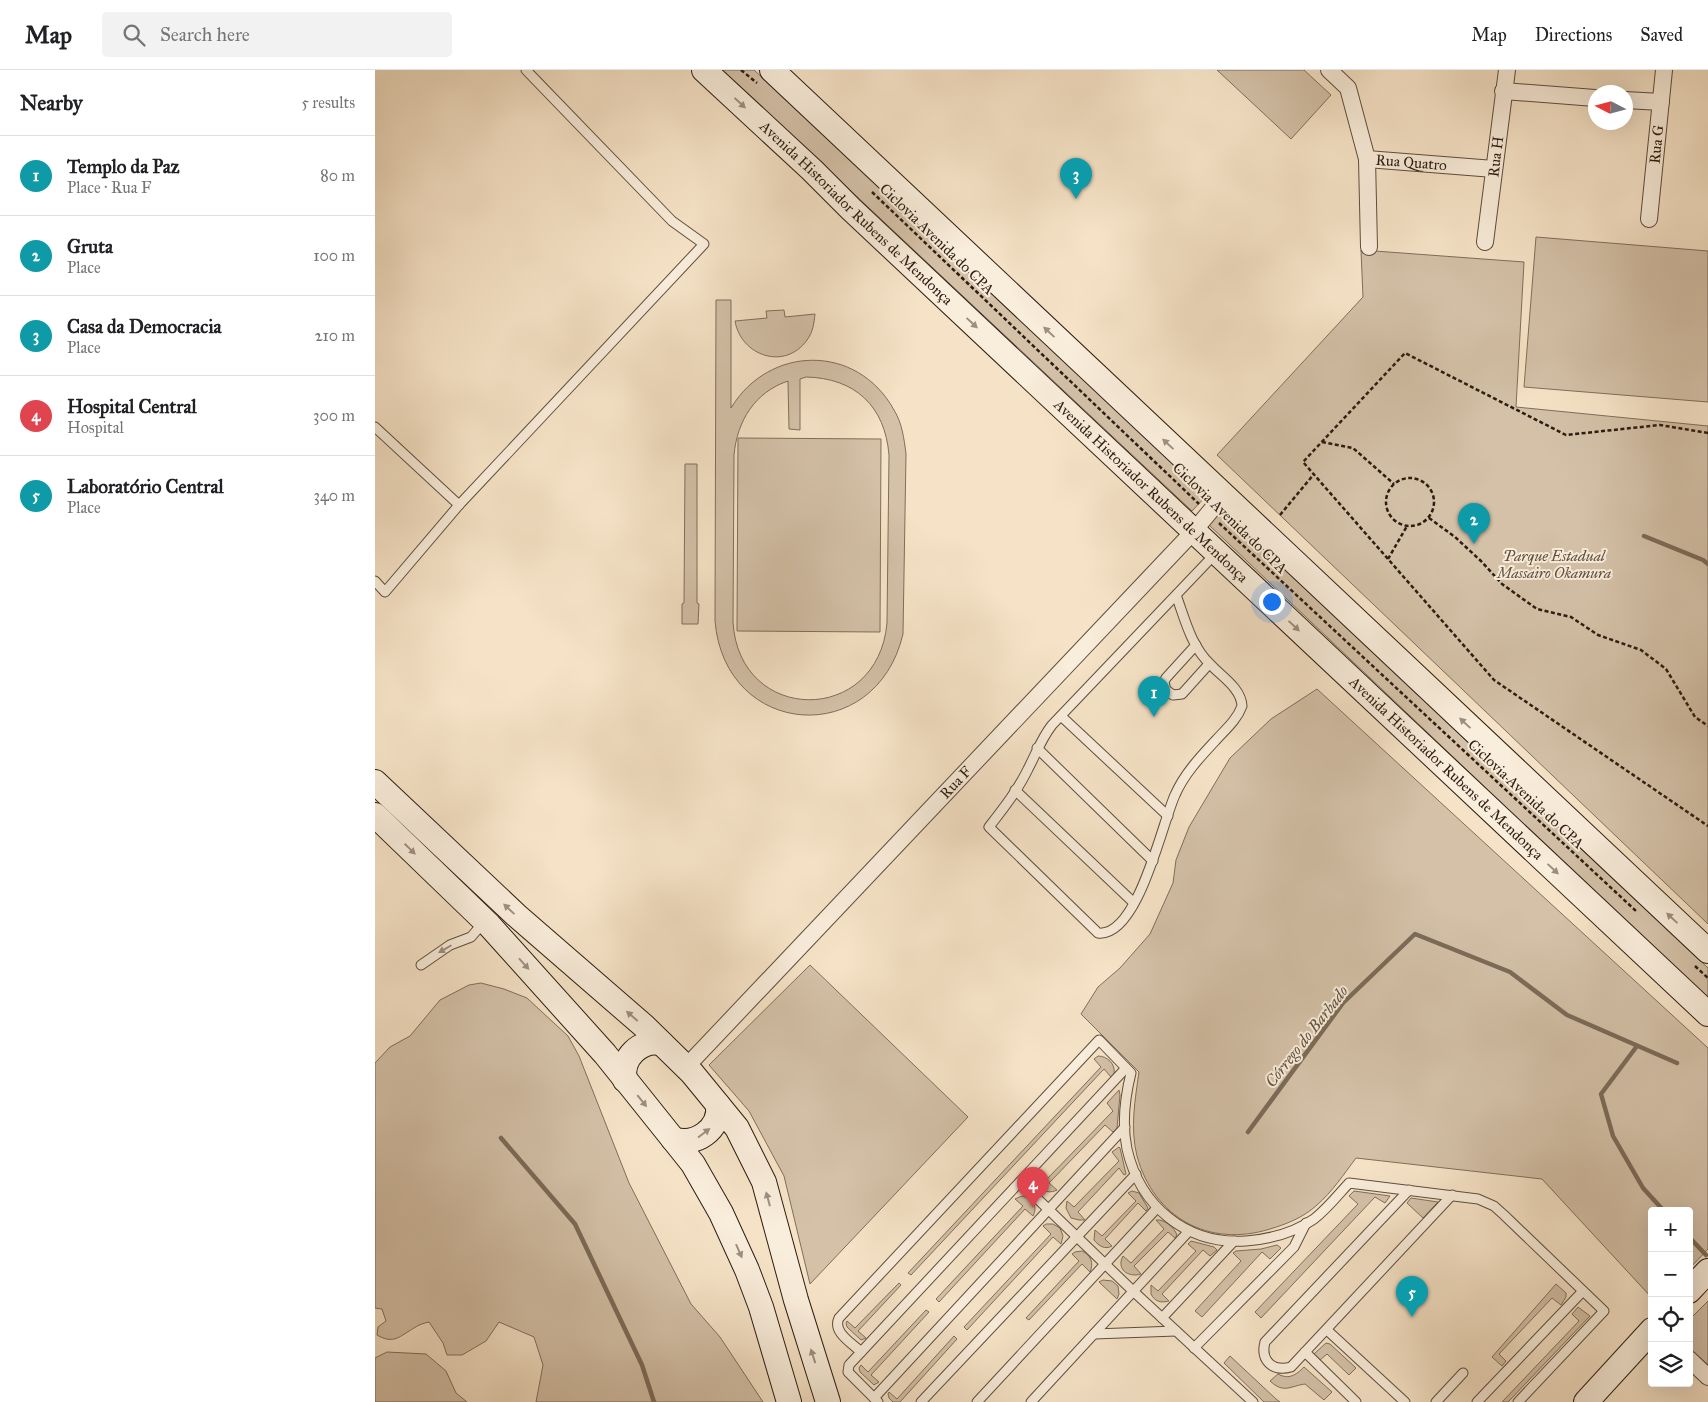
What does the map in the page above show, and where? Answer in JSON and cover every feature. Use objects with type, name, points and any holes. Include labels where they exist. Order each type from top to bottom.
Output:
[{"type":"main road","name":"Avenida Historiador Rubens de Mendonça","points":[[704,70],[1193,532],[1708,1014]]},
{"type":"main road","points":[[766,78],[1216,505],[1700,957]]},
{"type":"main road","points":[[375,782],[516,915],[661,1043],[687,1068],[737,1128],[764,1182],[796,1300],[828,1402]]},
{"type":"main road","points":[[375,815],[478,929],[605,1054],[693,1164],[708,1188],[747,1270],[761,1307],[789,1402]]},
{"type":"main road","points":[[625,1080],[626,1065],[630,1055],[648,1043],[661,1043]]},
{"type":"main road","points":[[673,1139],[690,1141],[701,1138],[710,1130],[716,1120],[718,1105]]},
{"type":"main road","points":[[1693,1287],[1708,1272]]},
{"type":"main road","points":[[1586,1402],[1648,1334]]},
{"type":"street","points":[[1329,70],[1348,88]]},
{"type":"street","points":[[1348,88],[1350,70]]},
{"type":"street","name":"Rua H","points":[[1485,242],[1507,70]]},
{"type":"street","name":"Rua G","points":[[1649,219],[1664,70]]},
{"type":"street","name":"Rua Quatro","points":[[1348,88],[1367,159],[1494,169]]},
{"type":"street","points":[[1503,91],[1588,97]]},
{"type":"street","points":[[1633,100],[1661,102]]},
{"type":"street","points":[[1367,159],[1369,247]]},
{"type":"street","name":"Rua F","points":[[687,1068],[1193,532],[1216,505]]},
{"type":"street","points":[[1693,1363],[1708,1377]]},
{"type":"lane","points":[[375,581],[385,592],[459,505],[704,244],[672,221],[525,70]]},
{"type":"lane","points":[[375,427],[459,505]]},
{"type":"lane","points":[[1176,595],[1196,645],[1209,664],[1239,694],[1242,706],[1236,718],[1197,760],[1175,795],[1153,861],[1127,916],[1115,928],[1105,933],[1095,931],[989,827],[1028,769],[1044,735],[1061,716],[1176,595],[1216,553]]},
{"type":"lane","points":[[1196,645],[1166,678],[1164,682],[1166,690],[1173,695],[1182,694],[1209,664]]},
{"type":"lane","points":[[1061,716],[1168,816]]},
{"type":"lane","points":[[1037,748],[1153,861]]},
{"type":"lane","points":[[1015,790],[1134,903]]},
{"type":"lane","points":[[421,965],[478,929]]},
{"type":"lane","points":[[861,1352],[839,1331],[837,1324],[839,1318],[1099,1040],[1131,1073],[1126,1097],[1125,1127],[1127,1149],[1135,1174],[1145,1194],[1157,1208],[1178,1225],[1189,1231],[1208,1238],[1234,1241],[1253,1241],[1290,1232],[1307,1223],[1323,1211],[1349,1183],[1478,1199],[1494,1206],[1604,1311],[1518,1402]]},
{"type":"lane","points":[[1125,1127],[1048,1208],[876,1400],[847,1371],[849,1365],[1126,1068]]},
{"type":"lane","points":[[921,1402],[1078,1237],[1135,1174]]},
{"type":"lane","points":[[1020,1182],[1133,1291],[1253,1402]]},
{"type":"lane","points":[[1409,1190],[1265,1342],[1263,1350],[1265,1358],[1269,1363],[1276,1368],[1291,1367],[1452,1195]]},
{"type":"lane","points":[[977,1402],[1157,1208]]},
{"type":"lane","points":[[1194,1348],[1294,1247],[1307,1223]]},
{"type":"lane","points":[[1031,1402],[1189,1231]]},
{"type":"lane","points":[[1162,1318],[1234,1241]]},
{"type":"lane","points":[[1477,1402],[1583,1291]]},
{"type":"lane","points":[[1327,1330],[1405,1402]]},
{"type":"lane","points":[[1094,1334],[1176,1331]]},
{"type":"lane","points":[[1305,1352],[1356,1402]]},
{"type":"lane","points":[[1436,1402],[1463,1374]]},
{"type":"path","points":[[741,70],[766,78]]},
{"type":"path","name":"Ciclovia Avenida do CPA","points":[[868,188],[1216,505],[1636,911]]},
{"type":"path","points":[[1708,433],[1660,426],[1566,434],[1405,353],[1303,462],[1494,680],[1708,826]]},
{"type":"path","points":[[1322,442],[1353,448],[1395,484]]},
{"type":"path","points":[[1280,516],[1314,474]]},
{"type":"path","points":[[1409,478],[1424,482],[1430,488],[1435,503],[1429,518],[1415,526],[1400,524],[1389,513],[1386,505],[1389,490],[1401,480],[1409,478]]},
{"type":"path","points":[[1429,518],[1455,537],[1502,584],[1537,609],[1571,617],[1598,635],[1641,650],[1666,669],[1695,717],[1708,726]]},
{"type":"path","points":[[1387,558],[1407,526]]},
{"type":"path","points":[[1700,957],[1708,978]]},
{"type":"green space","points":[[722,70],[754,70],[1207,495],[1192,511]]},
{"type":"green space","points":[[1217,70],[1304,70],[1331,95],[1291,139]]},
{"type":"green space","points":[[1536,237],[1708,251],[1708,402],[1524,387]]},
{"type":"green space","name":"Parque Estadual Massairo Okamura","points":[[1361,250],[1524,262],[1516,407],[1708,426],[1708,924],[1217,455],[1363,297]]},
{"type":"green space","points":[[716,300],[731,300],[731,408],[747,387],[767,372],[790,363],[813,360],[836,363],[858,373],[878,388],[897,415],[906,454],[903,634],[888,671],[864,697],[834,712],[803,715],[772,707],[745,689],[725,660],[715,621]],"holes":[[[806,377],[823,379],[853,389],[864,398],[874,409],[886,438],[889,455],[887,623],[878,657],[860,681],[836,695],[809,700],[782,695],[758,680],[741,656],[733,622],[734,455],[739,431],[744,420],[757,400],[766,392],[788,381],[789,429],[800,430],[800,379]]]},
{"type":"green space","points":[[784,310],[785,317],[815,314],[812,331],[798,350],[776,357],[765,355],[755,351],[739,333],[735,321],[767,318],[766,311]]},
{"type":"green space","points":[[738,438],[881,439],[880,632],[737,631]]},
{"type":"green space","points":[[685,464],[697,464],[698,624],[682,624],[682,604],[684,603]]},
{"type":"green space","points":[[1221,510],[1708,968],[1708,999],[1209,525]]},
{"type":"green space","points":[[1317,689],[1708,1048],[1708,1249],[1693,1265],[1693,1207],[1648,1207],[1648,1294],[1542,1179],[1356,1158],[1328,1194],[1301,1217],[1270,1229],[1247,1234],[1226,1234],[1206,1231],[1187,1223],[1170,1211],[1156,1196],[1145,1178],[1135,1145],[1134,1114],[1139,1072],[1081,1014],[1098,987],[1120,968],[1150,934],[1173,883],[1176,860],[1189,827],[1230,758],[1271,719]]},
{"type":"green space","points":[[810,965],[968,1117],[810,1284],[784,1176],[749,1111],[709,1065]]},
{"type":"green space","points":[[481,983],[527,998],[568,1036],[579,1056],[629,1183],[691,1304],[720,1337],[763,1402],[536,1402],[543,1365],[534,1337],[499,1322],[486,1341],[462,1355],[447,1355],[443,1343],[429,1322],[419,1325],[397,1338],[388,1339],[377,1335],[378,1327],[386,1321],[382,1309],[375,1308],[375,1063],[390,1047],[410,1036],[440,1000],[469,985]]},
{"type":"green space","points":[[1098,1056],[1105,1057],[1110,1061],[1114,1067],[1114,1074],[1111,1077],[1104,1069],[911,1275],[908,1273],[1101,1067],[1094,1059]]},
{"type":"green space","points":[[1119,1090],[1117,1128],[1113,1132],[1105,1125],[1049,1183],[1057,1190],[1048,1192],[1040,1189],[1036,1182],[1038,1173],[1046,1180],[1113,1111],[1107,1103]]},
{"type":"green space","points":[[1119,1147],[1126,1174],[1124,1175],[1119,1168],[1078,1212],[1085,1220],[1071,1218],[1066,1208],[1067,1201],[1074,1207],[1119,1161],[1112,1152]]},
{"type":"green space","points":[[1132,1191],[1139,1193],[1148,1208],[1146,1211],[1138,1203],[1105,1239],[1112,1246],[1107,1248],[1100,1246],[1094,1240],[1095,1230],[1102,1236],[1136,1201],[1128,1193]]},
{"type":"green space","points":[[1354,1191],[1390,1196],[1385,1203],[1375,1197],[1261,1318],[1255,1312],[1358,1204],[1349,1196]]},
{"type":"green space","points":[[1022,1196],[1032,1201],[1035,1206],[1033,1216],[1025,1209],[939,1302],[936,1299],[1023,1206],[1015,1199]]},
{"type":"green space","points":[[1411,1198],[1438,1202],[1423,1218],[1407,1203]]},
{"type":"green space","points":[[1156,1220],[1168,1224],[1177,1235],[1175,1238],[1168,1232],[1134,1266],[1141,1274],[1132,1275],[1124,1271],[1121,1265],[1123,1256],[1131,1263],[1164,1229]]},
{"type":"green space","points":[[1053,1224],[1060,1228],[1063,1236],[1061,1244],[1053,1237],[967,1330],[964,1327],[1051,1234],[1043,1226]]},
{"type":"green space","points":[[1191,1241],[1214,1247],[1217,1250],[1210,1256],[1203,1250],[1162,1294],[1169,1301],[1161,1302],[1156,1300],[1151,1294],[1151,1285],[1158,1291],[1196,1251],[1188,1244]]},
{"type":"green space","points":[[1277,1245],[1281,1248],[1270,1259],[1262,1252],[1202,1317],[1195,1311],[1241,1261],[1233,1253]]},
{"type":"green space","points":[[1082,1251],[1091,1260],[1090,1272],[1082,1264],[1029,1320],[1026,1318],[1079,1261],[1072,1254]]},
{"type":"green space","points":[[1103,1280],[1112,1281],[1118,1286],[1119,1294],[1117,1299],[1099,1282]]},
{"type":"green space","points":[[899,1283],[901,1285],[858,1331],[866,1338],[861,1340],[847,1327],[847,1321],[855,1328]]},
{"type":"green space","points":[[1556,1284],[1566,1293],[1566,1297],[1561,1305],[1552,1298],[1499,1354],[1506,1361],[1502,1366],[1492,1357]]},
{"type":"green space","points":[[1708,1301],[1708,1365],[1693,1352],[1693,1316]]},
{"type":"green space","points":[[1578,1307],[1590,1316],[1508,1402],[1502,1402],[1579,1321],[1572,1314]]},
{"type":"green space","points":[[926,1310],[929,1312],[871,1375],[879,1382],[874,1385],[860,1372],[859,1368],[861,1365],[868,1372]]},
{"type":"green space","points":[[954,1336],[957,1339],[900,1402],[893,1402],[889,1398],[889,1392],[897,1399]]},
{"type":"green space","points":[[1326,1343],[1330,1344],[1356,1368],[1349,1375],[1327,1354],[1320,1360],[1314,1354]]},
{"type":"green space","points":[[387,1352],[426,1354],[446,1371],[456,1393],[467,1402],[375,1402],[375,1358]]},
{"type":"green space","points":[[1230,1356],[1280,1402],[1264,1402],[1224,1363]]},
{"type":"green space","points":[[1304,1367],[1332,1392],[1324,1400],[1305,1384],[1283,1388],[1270,1381],[1278,1374],[1286,1377],[1292,1376]]},
{"type":"waterway","points":[[1644,536],[1703,560],[1708,564]]},
{"type":"waterway","name":"Córrego do Barbado","points":[[1248,1132],[1343,1003],[1415,934],[1510,972],[1567,1015],[1677,1063]]},
{"type":"waterway","points":[[1637,1046],[1601,1094],[1613,1136],[1643,1188],[1660,1207]]},
{"type":"waterway","points":[[501,1138],[575,1224],[642,1365],[654,1402]]},
{"type":"waterway","points":[[1693,1241],[1706,1255]]},
{"type":"place","name":"Casa da Democracia","points":[[1076,199]]},
{"type":"place","name":"Gruta","points":[[1474,544]]},
{"type":"place","name":"Templo da Paz","points":[[1154,717]]},
{"type":"place","name":"Hospital Central","points":[[1033,1208]]},
{"type":"place","name":"Laboratório Central","points":[[1412,1317]]}]
